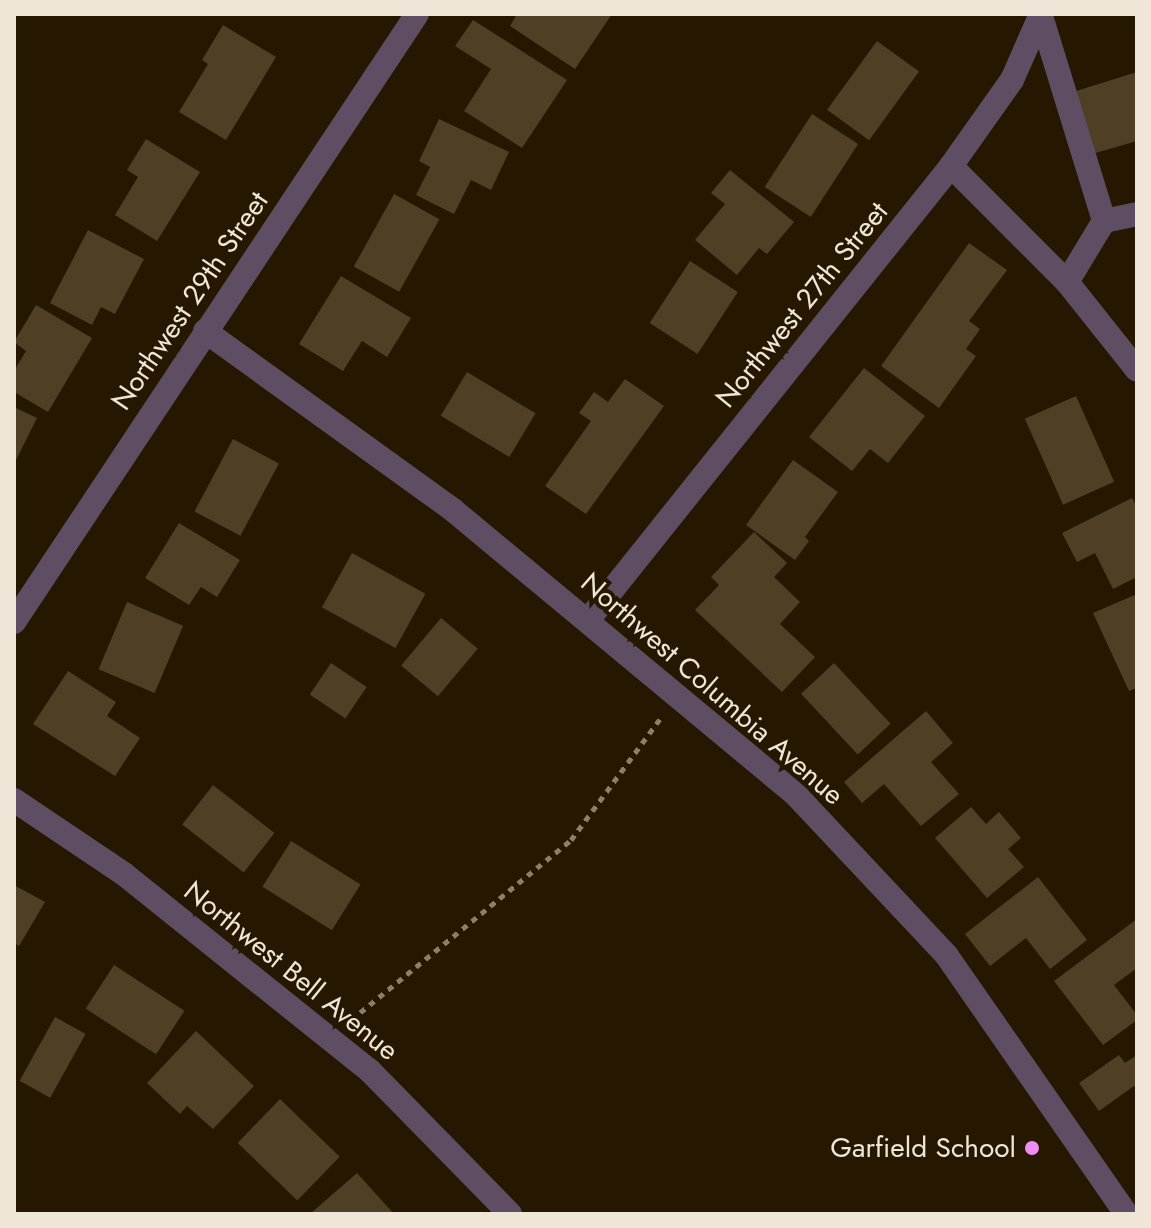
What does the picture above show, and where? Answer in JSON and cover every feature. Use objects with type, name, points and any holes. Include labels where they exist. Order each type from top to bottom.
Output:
[{"type":"street","name":"Northwest 29th Street","points":[[14,622],[417,14]]},
{"type":"street","name":"Northwest 27th Street","points":[[589,619],[951,166],[1012,80],[1041,15]]},
{"type":"street","points":[[1041,15],[1104,221]]},
{"type":"street","points":[[951,166],[1067,282],[1137,370]]},
{"type":"street","points":[[1067,282],[1104,221],[1137,214]]},
{"type":"street","name":"Northwest Columbia Avenue","points":[[205,331],[453,510],[589,619],[797,796],[947,956],[1126,1214]]},
{"type":"street","name":"Northwest Bell Avenue","points":[[14,800],[124,874],[370,1071],[510,1214]]},
{"type":"path","points":[[329,1038],[571,840],[678,694]]},
{"type":"building","points":[[517,14],[612,14],[575,69],[510,26]]},
{"type":"building","points":[[473,20],[567,80],[522,148],[464,111],[491,69],[455,46]]},
{"type":"building","points":[[223,25],[276,57],[226,140],[179,112],[208,64],[202,60]]},
{"type":"building","points":[[877,41],[919,72],[869,140],[827,110]]},
{"type":"building","points":[[1137,72],[1137,141],[1092,154],[1073,92]]},
{"type":"building","points":[[812,114],[858,144],[811,217],[765,187]]},
{"type":"building","points":[[439,119],[509,152],[491,190],[471,180],[454,214],[416,195],[430,167],[419,161]]},
{"type":"building","points":[[146,139],[200,172],[157,241],[115,215],[138,177],[127,170]]},
{"type":"building","points":[[730,170],[794,222],[767,254],[759,248],[737,275],[695,240],[725,204],[711,193]]},
{"type":"building","points":[[394,194],[439,219],[399,292],[354,267]]},
{"type":"building","points":[[88,230],[144,259],[115,314],[101,307],[92,325],[50,303]]},
{"type":"building","points":[[969,243],[1007,270],[969,321],[980,329],[966,349],[976,356],[939,408],[881,366]]},
{"type":"building","points":[[690,261],[738,292],[698,354],[650,323]]},
{"type":"building","points":[[341,276],[411,318],[387,357],[362,341],[343,371],[299,344]]},
{"type":"building","points":[[36,305],[92,338],[48,412],[14,392],[14,371],[26,351],[14,342]]},
{"type":"building","points":[[864,368],[925,416],[888,463],[870,449],[852,471],[809,437]]},
{"type":"building","points":[[467,372],[536,413],[509,457],[441,416]]},
{"type":"building","points":[[625,379],[664,406],[586,514],[545,486],[591,421],[579,413],[594,392],[608,402]]},
{"type":"building","points":[[1076,396],[1114,482],[1063,505],[1025,419]]},
{"type":"building","points":[[14,407],[37,418],[14,464]]},
{"type":"building","points":[[233,439],[279,463],[240,536],[195,511]]},
{"type":"building","points":[[793,460],[838,492],[805,537],[809,541],[795,560],[746,525]]},
{"type":"building","points":[[1132,498],[1137,507],[1137,577],[1113,589],[1095,553],[1077,562],[1062,533]]},
{"type":"building","points":[[179,523],[240,560],[217,597],[201,587],[189,605],[145,578]]},
{"type":"building","points":[[754,532],[787,563],[774,577],[800,602],[780,624],[815,657],[782,692],[695,610],[719,585],[711,577]]},
{"type":"building","points":[[352,553],[425,594],[395,648],[322,607]]},
{"type":"building","points":[[1137,594],[1137,688],[1129,691],[1093,613]]},
{"type":"building","points":[[127,602],[183,626],[155,693],[98,669]]},
{"type":"building","points":[[441,618],[478,649],[438,696],[401,665]]},
{"type":"building","points":[[331,663],[367,687],[345,719],[310,695]]},
{"type":"building","points":[[834,663],[891,724],[858,754],[801,694]]},
{"type":"building","points":[[68,671],[116,702],[107,716],[140,738],[115,776],[33,724]]},
{"type":"building","points":[[926,711],[953,743],[931,762],[959,794],[921,826],[884,784],[862,803],[844,782]]},
{"type":"building","points":[[213,785],[274,833],[244,872],[182,824]]},
{"type":"building","points":[[971,807],[986,824],[999,812],[1021,838],[1008,849],[1024,867],[987,898],[935,838]]},
{"type":"building","points":[[291,841],[361,884],[332,930],[262,887]]},
{"type":"building","points":[[1038,877],[1087,940],[1050,969],[1026,938],[990,966],[965,934]]},
{"type":"building","points":[[14,885],[45,902],[19,946],[14,943]]},
{"type":"building","points":[[1137,919],[1137,968],[1114,985],[1137,1015],[1137,1020],[1103,1045],[1054,981]]},
{"type":"building","points":[[114,965],[184,1011],[156,1054],[86,1009]]},
{"type":"building","points":[[55,1017],[86,1034],[50,1098],[20,1081]]},
{"type":"building","points":[[196,1031],[254,1086],[213,1129],[187,1106],[180,1114],[147,1083]]},
{"type":"building","points":[[1119,1055],[1125,1063],[1137,1055],[1137,1091],[1134,1086],[1099,1111],[1079,1083]]},
{"type":"building","points":[[280,1099],[340,1157],[297,1201],[238,1143]]},
{"type":"building","points":[[357,1173],[394,1214],[310,1214]]},
{"type":"place","name":"Garfield School","points":[[1032,1148]]}]
